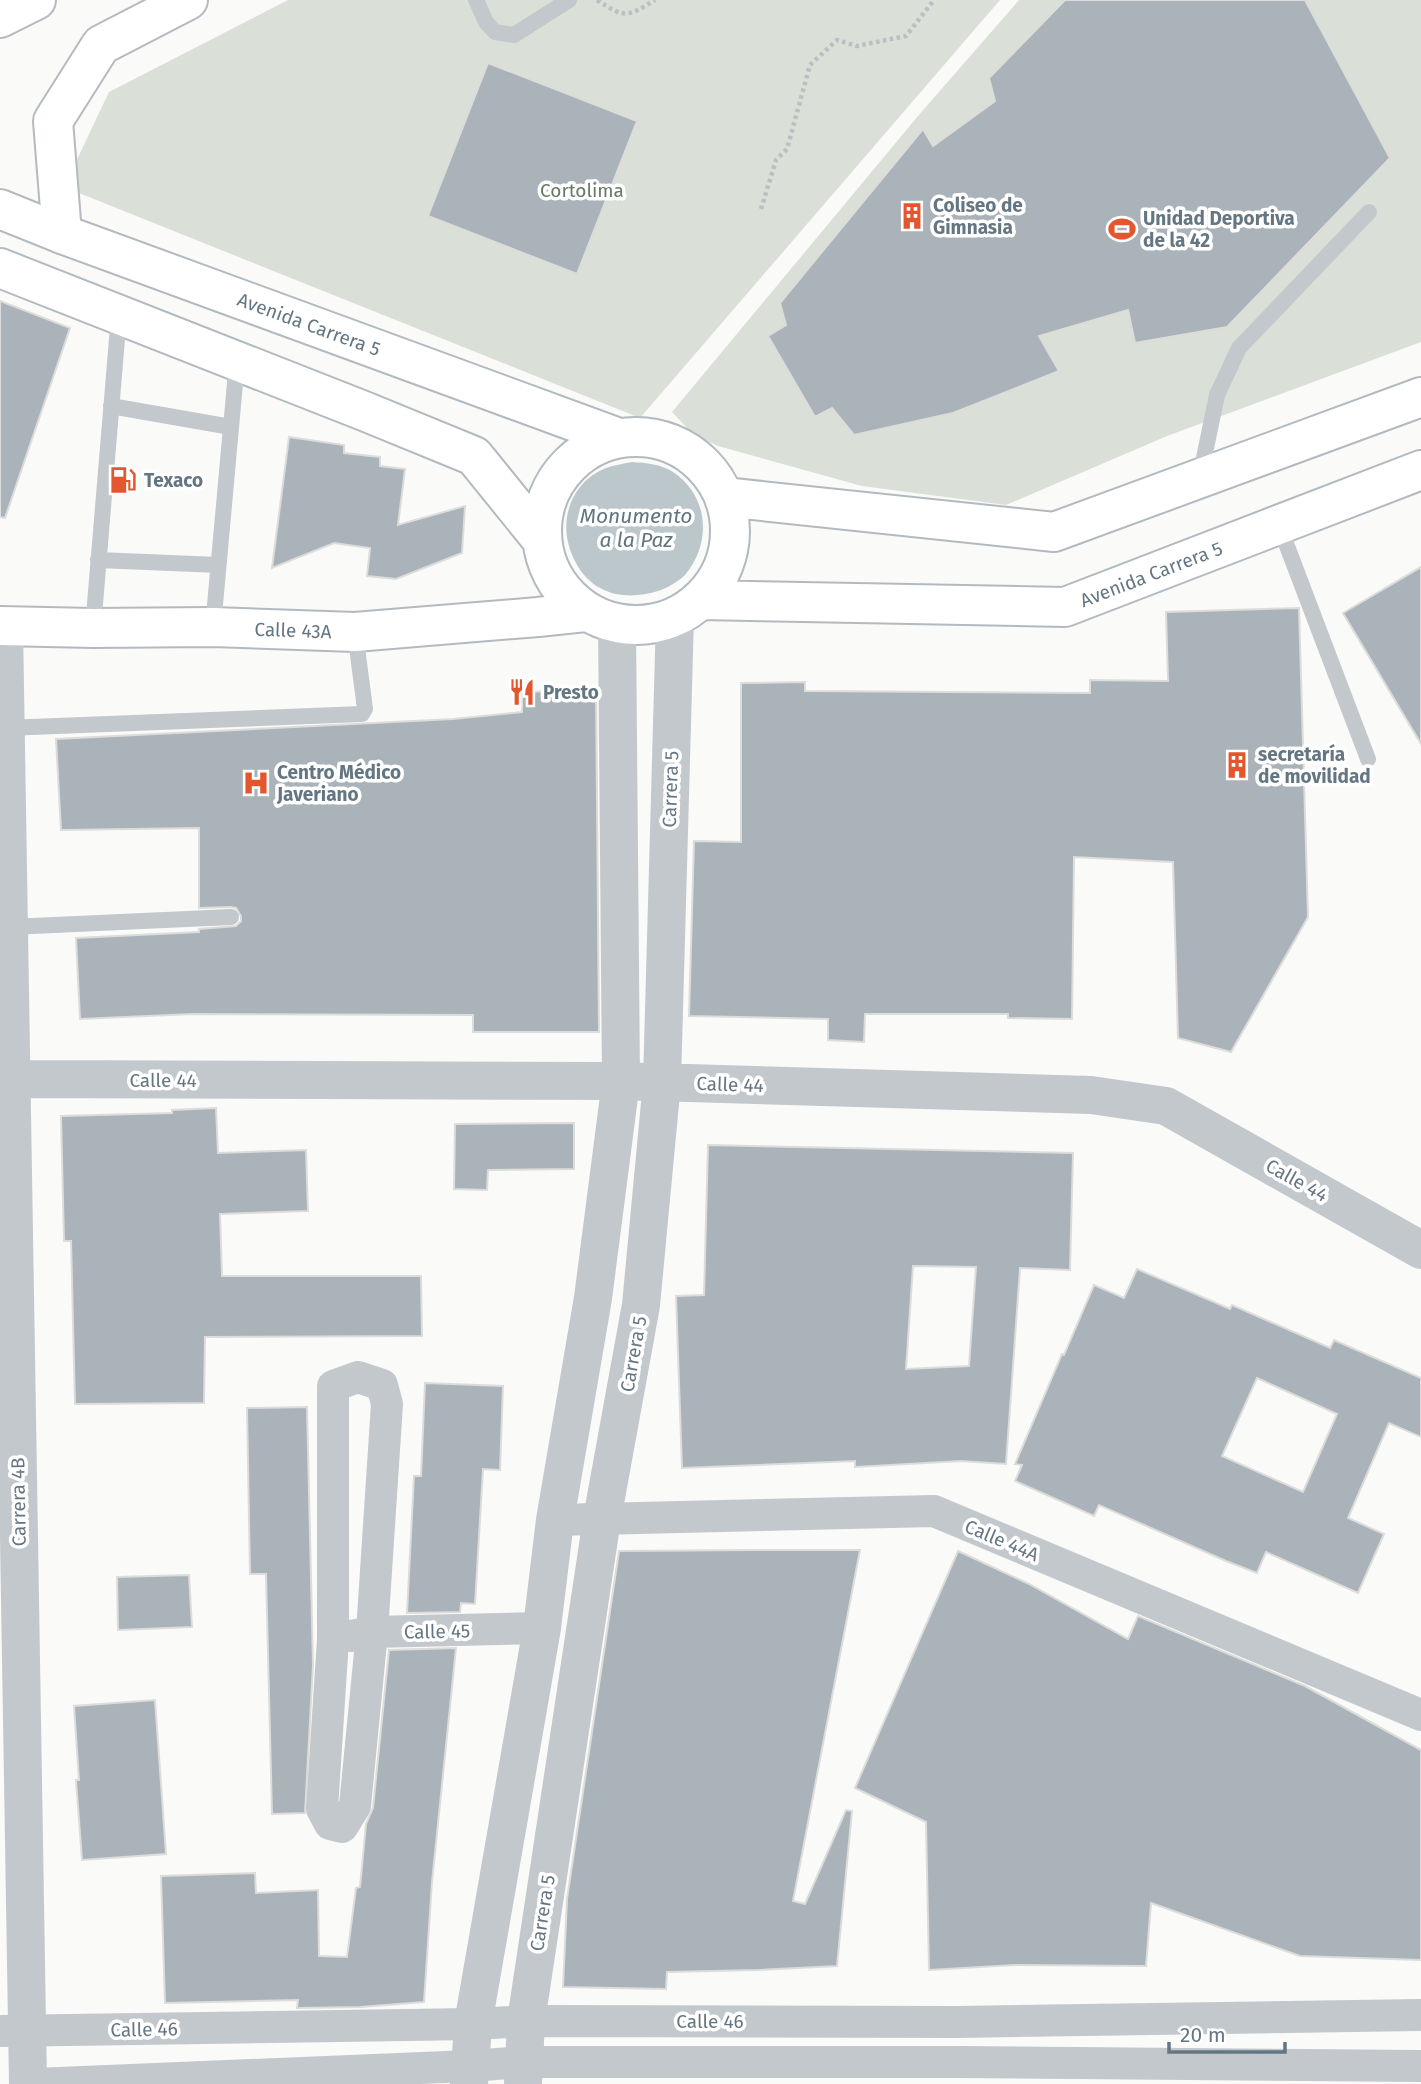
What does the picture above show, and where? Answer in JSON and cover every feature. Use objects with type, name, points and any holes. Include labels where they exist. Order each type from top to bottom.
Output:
[{"type":"main road","points":[[0,18],[36,0]]},
{"type":"main road","points":[[62,233],[53,121],[101,45],[188,0]]},
{"type":"main road","name":"Avenida Carrera 5","points":[[0,209],[619,438]]},
{"type":"main road","points":[[0,268],[474,456],[542,540]]},
{"type":"main road","points":[[723,498],[1054,533],[1421,397]]},
{"type":"main road","points":[[619,438],[652,438],[682,448],[707,468],[723,498],[730,525],[727,554],[716,580],[687,609],[646,625],[601,618],[564,592],[549,568],[542,540],[542,520],[547,501],[558,478],[575,459],[596,446],[619,438]]},
{"type":"main road","name":"Avenida Carrera 5","points":[[687,609],[1065,607],[1421,470]]},
{"type":"main road","name":"Calle 43A","points":[[2,626],[213,627],[355,632],[538,617],[601,618]]},
{"type":"street","name":"Carrera 5","points":[[523,2073],[526,2021],[602,1519],[642,1305],[662,1082],[687,609]]},
{"type":"street","points":[[470,2075],[473,2024],[542,1628],[555,1520],[593,1298],[621,1081],[601,618]]},
{"type":"street","name":"Carrera 4B","points":[[2,626],[9,927],[5,1079],[14,2031],[28,2084]]},
{"type":"street","name":"Calle 44","points":[[5,1079],[621,1081],[1091,1095],[1166,1106],[1421,1250]]},
{"type":"street","points":[[358,1377],[382,1385],[387,1404],[372,1632],[355,1806],[342,1827],[330,1824],[322,1810],[333,1639],[333,1386],[358,1377]]},
{"type":"street","name":"Calle 44A","points":[[555,1520],[934,1511],[1421,1714]]},
{"type":"street","name":"Calle 45","points":[[333,1639],[372,1632],[542,1628]]},
{"type":"street","name":"Calle 46","points":[[14,2031],[526,2021],[957,2022],[1421,2015]]},
{"type":"street","points":[[956,2073],[957,2022]]},
{"type":"street","points":[[35,2084],[523,2073],[956,2073],[1421,2066]]},
{"type":"lane","points":[[476,0],[486,22],[495,32],[514,35],[569,0]]},
{"type":"lane","points":[[1200,479],[1217,395],[1239,348],[1369,212]]},
{"type":"lane","points":[[93,628],[118,315]]},
{"type":"lane","points":[[213,627],[237,362]]},
{"type":"lane","points":[[111,406],[231,428]]},
{"type":"lane","points":[[1279,525],[1368,759]]},
{"type":"lane","points":[[98,560],[218,565]]},
{"type":"lane","points":[[5,729],[362,714],[365,709],[355,632]]},
{"type":"lane","points":[[9,927],[231,917]]},
{"type":"path","points":[[596,0],[617,13],[633,14],[655,0]]},
{"type":"path","points":[[761,209],[776,160],[787,149],[810,65],[837,40],[857,46],[906,36],[934,0]]},
{"type":"green space","name":"Cortolima","points":[[288,0],[1000,0],[640,418],[64,187],[109,92]]},
{"type":"green space","name":"Unidad Deportiva de la 42","points":[[1019,0],[1421,0],[1421,342],[1167,436],[1006,505],[862,486],[718,446],[692,433],[672,412],[918,116]]},
{"type":"water","name":"Monumento a la Paz","points":[[632,462],[668,469],[685,482],[700,507],[703,535],[694,562],[676,582],[645,594],[620,595],[597,586],[580,569],[568,544],[567,518],[570,505],[583,483],[606,468]]},
{"type":"building","name":"Unidad Deportiva de la 42","points":[[1065,0],[1305,0],[1390,158],[1227,327],[1135,343],[1128,310],[1039,336],[1059,371],[953,413],[854,435],[832,408],[815,417],[768,336],[786,325],[780,303],[923,129],[933,146],[995,101],[989,78]]},
{"type":"building","name":"Cortolima","points":[[488,63],[637,121],[577,274],[428,216]]},
{"type":"building","points":[[0,301],[70,328],[5,518],[0,517]]},
{"type":"building","points":[[289,437],[344,445],[344,453],[380,457],[380,466],[405,469],[398,525],[465,506],[462,553],[396,579],[367,576],[370,548],[334,543],[272,568]]},
{"type":"building","points":[[1421,567],[1421,744],[1343,613]]},
{"type":"building","points":[[1299,608],[1308,917],[1231,1052],[1178,1038],[1173,862],[1074,857],[1072,1019],[1008,1018],[1008,1014],[865,1014],[864,1042],[828,1040],[828,1019],[689,1016],[694,841],[741,842],[741,683],[805,682],[805,691],[1090,693],[1090,680],[1168,681],[1166,612]]},
{"type":"building","points":[[596,690],[599,1032],[473,1032],[473,1015],[192,1014],[80,1019],[76,938],[199,932],[199,929],[236,926],[241,921],[241,916],[236,908],[231,907],[199,908],[199,828],[61,830],[56,739],[453,719],[522,712],[522,692]]},
{"type":"building","points":[[216,1108],[218,1153],[306,1150],[308,1211],[220,1214],[222,1276],[421,1276],[422,1336],[205,1337],[204,1403],[75,1404],[71,1241],[64,1241],[61,1116],[172,1113],[172,1110]]},
{"type":"building","points":[[574,1123],[574,1169],[488,1170],[487,1190],[454,1189],[455,1124]]},
{"type":"building","points":[[708,1145],[1073,1153],[1070,1270],[1020,1268],[1006,1464],[961,1461],[855,1467],[855,1461],[682,1468],[676,1296],[704,1295]],"holes":[[[913,1266],[976,1267],[969,1366],[906,1369]]]},
{"type":"building","points":[[1137,1269],[1230,1309],[1232,1305],[1330,1348],[1334,1340],[1421,1378],[1421,1437],[1389,1423],[1348,1518],[1384,1534],[1358,1593],[1266,1552],[1257,1573],[1099,1505],[1094,1516],[1015,1481],[1022,1465],[1015,1464],[1094,1285],[1124,1298]],"holes":[[[1257,1378],[1337,1414],[1303,1492],[1222,1456]]]},
{"type":"building","points":[[425,1383],[503,1386],[500,1470],[483,1469],[475,1604],[461,1603],[460,1612],[407,1613],[414,1476],[421,1476]]},
{"type":"building","points":[[307,1407],[313,1665],[305,1813],[272,1814],[266,1574],[250,1574],[247,1408]]},
{"type":"building","points":[[860,1550],[793,1901],[805,1904],[846,1810],[852,1811],[837,1966],[667,1972],[666,1989],[563,1987],[567,1899],[619,1551]]},
{"type":"building","points":[[958,1551],[1029,1584],[1128,1639],[1138,1616],[1305,1686],[1421,1750],[1421,1960],[1300,1956],[1151,1903],[1146,1966],[1015,1965],[929,1970],[926,1822],[855,1788]]},
{"type":"building","points":[[189,1575],[192,1627],[118,1630],[117,1577]]},
{"type":"building","points":[[456,1648],[432,1882],[424,2002],[297,2008],[298,2000],[165,2003],[161,1876],[255,1873],[256,1893],[318,1890],[319,1956],[347,1957],[356,1888],[360,1887],[366,1824],[373,1808],[389,1650]]},
{"type":"building","points":[[155,1700],[166,1854],[82,1860],[74,1706]]},
{"type":"place","name":"Coliseo de Gimnasia","points":[[912,216]]},
{"type":"place","name":"Unidad Deportiva de la 42","points":[[1122,229]]},
{"type":"place","name":"Texaco","points":[[123,480]]},
{"type":"place","name":"Presto","points":[[522,692]]},
{"type":"place","name":"secretaría de movilidad","points":[[1237,765]]},
{"type":"place","name":"Centro Médico Javeriano","points":[[256,783]]}]
